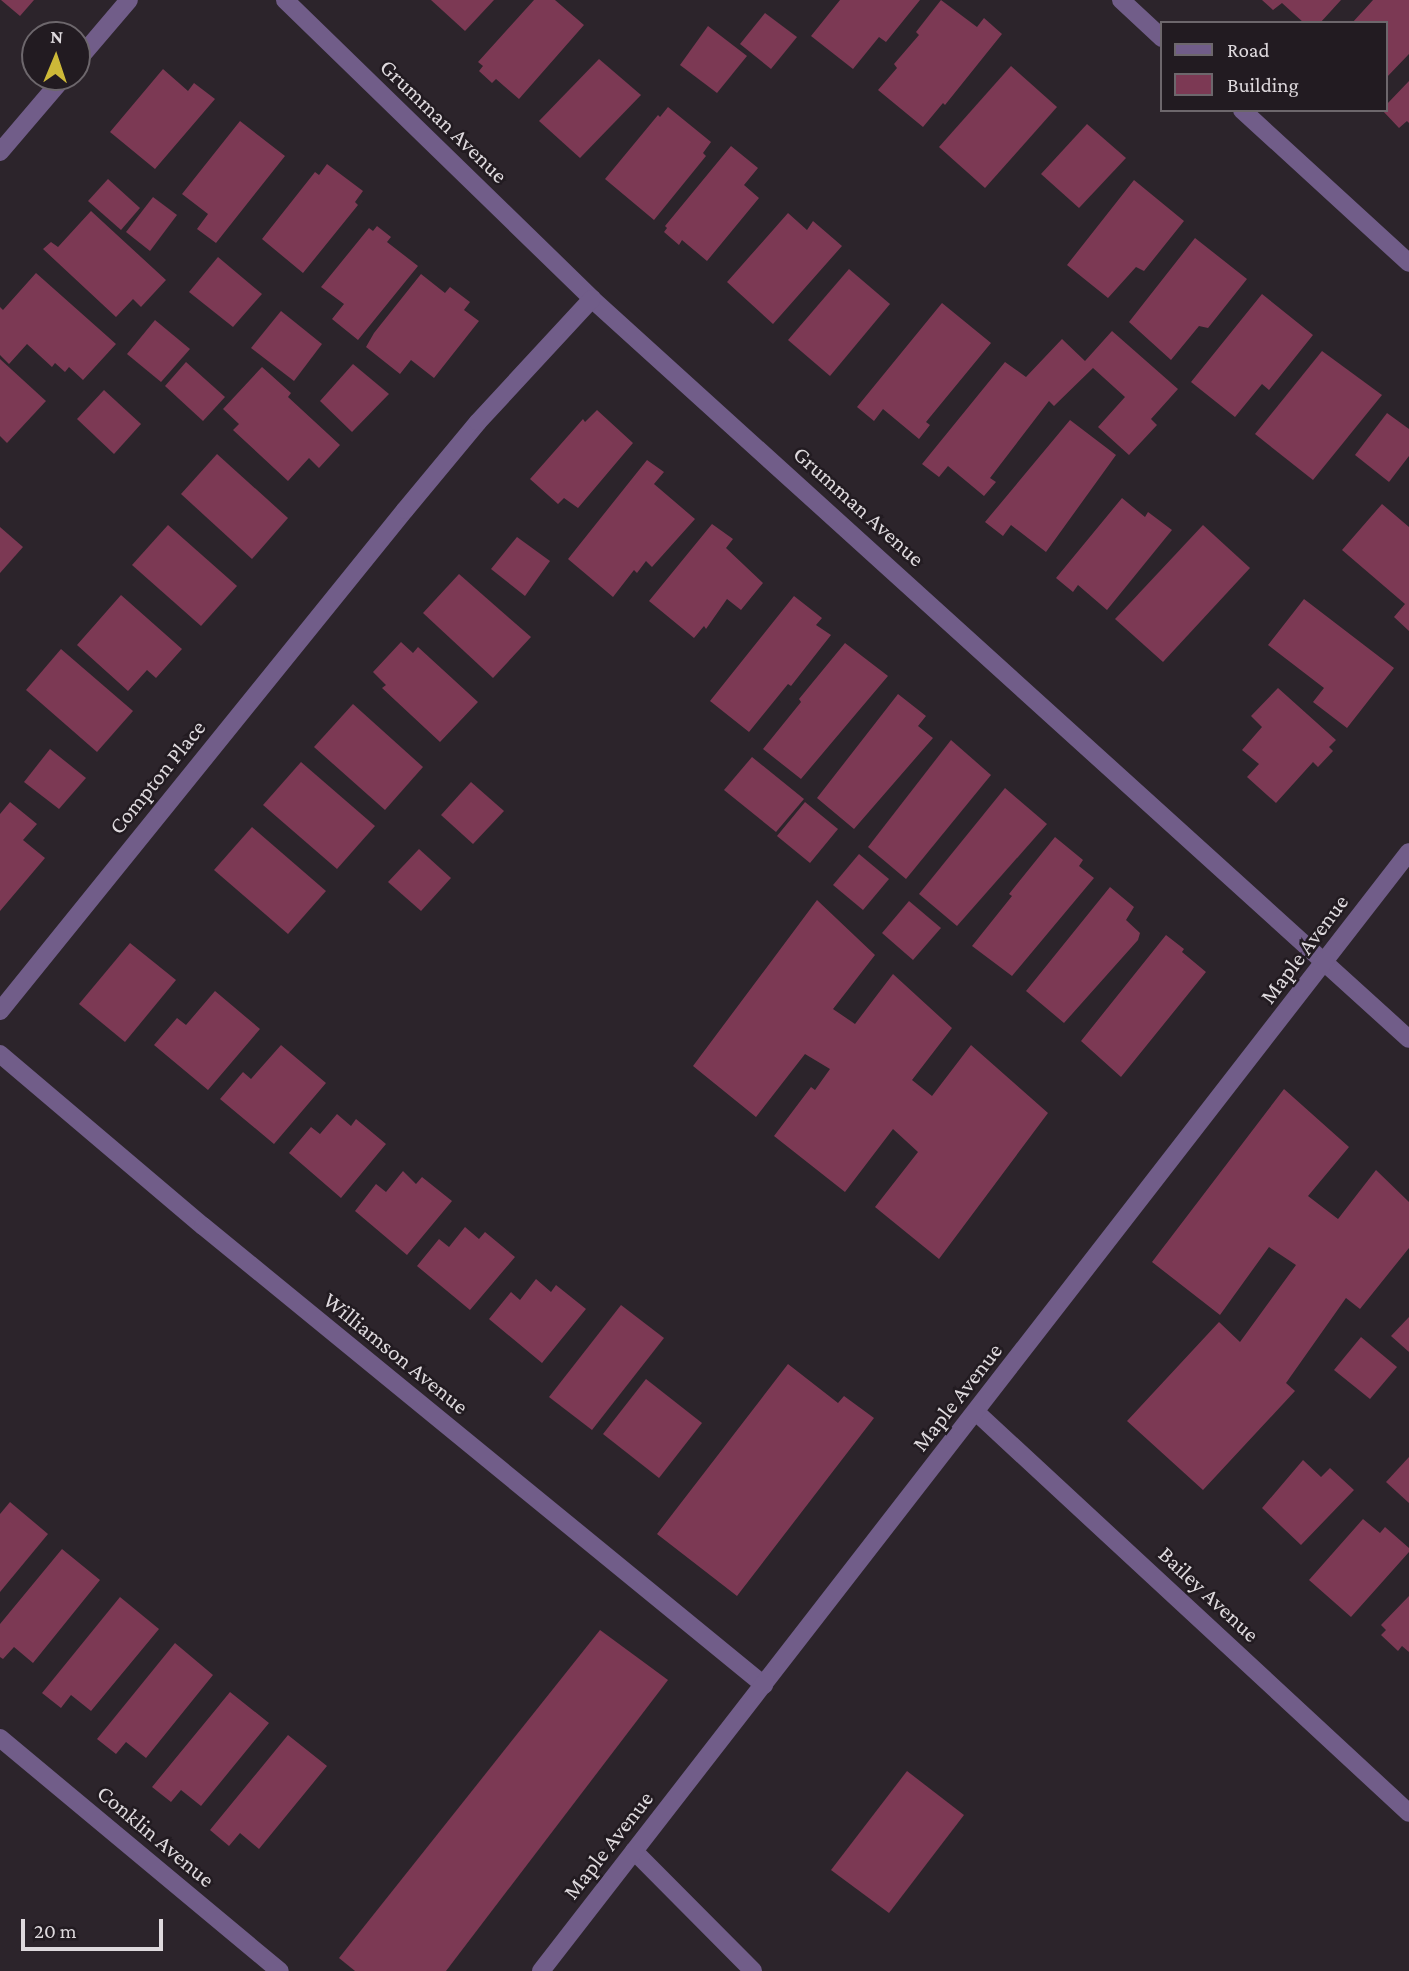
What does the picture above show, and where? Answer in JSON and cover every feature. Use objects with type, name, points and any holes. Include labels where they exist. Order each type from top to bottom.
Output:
[{"type":"street","points":[[91,45],[129,0]]},
{"type":"street","name":"Grumman Avenue","points":[[285,0],[592,299],[1409,1039]]},
{"type":"street","points":[[1121,0],[1160,36]]},
{"type":"street","points":[[0,152],[52,91]]},
{"type":"street","points":[[1244,112],[1409,263]]},
{"type":"street","name":"Compton Place","points":[[0,1011],[478,422],[592,299]]},
{"type":"street","name":"Maple Avenue","points":[[541,1971],[1409,852]]},
{"type":"street","name":"Williamson Avenue","points":[[0,1054],[203,1226],[764,1685]]},
{"type":"street","name":"Bailey Avenue","points":[[976,1412],[1409,1812]]},
{"type":"street","name":"Conklin Avenue","points":[[0,1738],[281,1971]]},
{"type":"street","points":[[634,1851],[753,1971]]},
{"type":"building","points":[[1,0],[34,0],[20,16]]},
{"type":"building","points":[[431,0],[494,0],[465,31]]},
{"type":"building","points":[[534,0],[555,0],[584,25],[519,99],[496,79],[492,83],[479,71],[483,66],[478,62]]},
{"type":"building","points":[[840,0],[920,0],[886,42],[879,37],[853,69],[811,36]]},
{"type":"building","points":[[941,0],[977,27],[984,18],[1002,34],[945,105],[943,103],[923,127],[878,90],[897,68],[894,64],[919,35],[916,32]]},
{"type":"building","points":[[1262,0],[1341,0],[1322,21],[1302,21],[1282,3],[1273,10]]},
{"type":"building","points":[[1373,0],[1409,0],[1409,54],[1388,76],[1388,21],[1354,21]]},
{"type":"building","points":[[765,13],[797,37],[771,69],[740,44]]},
{"type":"building","points":[[708,26],[747,56],[717,93],[680,65]]},
{"type":"building","points":[[599,59],[641,95],[580,158],[539,121]]},
{"type":"building","points":[[1011,66],[1057,107],[985,188],[939,147]]},
{"type":"building","points":[[163,69],[188,91],[194,83],[215,99],[155,169],[110,132]]},
{"type":"building","points":[[1409,81],[1409,123],[1407,121],[1399,128],[1384,112],[1388,112],[1388,103]]},
{"type":"building","points":[[668,107],[711,142],[703,153],[706,156],[654,220],[605,179],[658,115],[660,117]]},
{"type":"building","points":[[240,121],[285,156],[216,243],[197,229],[208,214],[182,194]]},
{"type":"building","points":[[1087,124],[1126,158],[1079,208],[1041,174]]},
{"type":"building","points":[[731,146],[758,168],[744,185],[759,198],[707,261],[682,240],[679,245],[664,232],[667,228],[665,226]]},
{"type":"building","points":[[327,164],[363,191],[355,202],[358,205],[303,273],[262,239],[315,172],[319,175]]},
{"type":"building","points":[[108,179],[140,208],[121,230],[88,201]]},
{"type":"building","points":[[1134,180],[1184,221],[1144,271],[1136,267],[1108,298],[1067,265]]},
{"type":"building","points":[[153,197],[177,215],[150,251],[126,232]]},
{"type":"building","points":[[91,211],[166,280],[141,307],[133,299],[116,317],[43,249],[51,242],[58,247]]},
{"type":"building","points":[[788,213],[807,230],[813,221],[842,246],[773,324],[727,282]]},
{"type":"building","points":[[377,226],[391,237],[387,242],[418,266],[358,340],[332,319],[344,304],[321,287],[369,228],[373,231]]},
{"type":"building","points":[[1195,238],[1247,279],[1208,328],[1199,326],[1171,360],[1129,322]]},
{"type":"building","points":[[218,257],[262,294],[233,327],[189,292]]},
{"type":"building","points":[[849,269],[890,304],[830,376],[788,340]]},
{"type":"building","points":[[36,273],[116,344],[83,380],[69,367],[65,372],[55,363],[52,367],[27,344],[9,364],[0,355],[0,307],[3,310]]},
{"type":"building","points":[[421,274],[445,293],[450,287],[470,302],[464,310],[479,321],[434,378],[411,360],[400,374],[366,347]]},
{"type":"building","points":[[1262,294],[1313,335],[1269,390],[1262,384],[1235,417],[1191,382]]},
{"type":"building","points":[[942,303],[991,343],[926,422],[930,425],[919,439],[883,409],[874,421],[857,407]]},
{"type":"building","points":[[281,311],[322,344],[294,381],[251,348]]},
{"type":"building","points":[[155,320],[190,349],[161,382],[127,354]]},
{"type":"building","points":[[1112,331],[1178,389],[1151,419],[1157,425],[1129,455],[1098,427],[1125,397],[1093,368],[1054,406],[1049,401],[990,478],[996,482],[984,496],[948,466],[939,477],[922,464],[1005,362],[1026,377],[1062,339],[1085,361]]},
{"type":"building","points":[[1322,351],[1382,395],[1313,480],[1255,434]]},
{"type":"building","points":[[0,359],[46,401],[7,443],[0,436]]},
{"type":"building","points":[[186,362],[225,397],[203,421],[165,386]]},
{"type":"building","points":[[353,364],[389,394],[352,432],[320,401]]},
{"type":"building","points":[[262,367],[291,393],[288,397],[340,445],[319,468],[309,458],[288,481],[233,430],[239,424],[223,409]]},
{"type":"building","points":[[104,390],[141,424],[114,454],[77,419]]},
{"type":"building","points":[[597,410],[633,443],[578,508],[564,498],[558,504],[530,479],[583,419],[585,422]]},
{"type":"building","points":[[1387,413],[1409,429],[1409,456],[1389,482],[1355,455]]},
{"type":"building","points":[[1070,420],[1116,455],[1046,552],[1011,525],[1003,536],[985,522]]},
{"type":"building","points":[[217,454],[288,518],[252,559],[181,494]]},
{"type":"building","points":[[647,460],[664,472],[654,484],[695,519],[652,567],[646,561],[637,573],[634,570],[613,597],[568,559]]},
{"type":"building","points":[[1122,498],[1145,517],[1148,512],[1172,530],[1107,610],[1078,585],[1073,592],[1056,578]]},
{"type":"building","points":[[1382,504],[1409,527],[1409,631],[1394,617],[1405,604],[1342,550]]},
{"type":"building","points":[[712,524],[733,539],[726,548],[763,583],[741,610],[727,599],[706,629],[704,626],[694,638],[649,601]]},
{"type":"building","points":[[168,525],[237,586],[201,626],[132,565]]},
{"type":"building","points":[[1203,525],[1250,568],[1163,662],[1115,619]]},
{"type":"building","points":[[0,527],[23,547],[0,573]]},
{"type":"building","points":[[517,537],[550,561],[525,596],[491,569]]},
{"type":"building","points":[[459,574],[531,637],[493,678],[423,613]]},
{"type":"building","points":[[121,595],[182,649],[156,678],[147,670],[128,691],[77,645]]},
{"type":"building","points":[[794,596],[822,618],[816,625],[831,635],[791,686],[788,684],[749,732],[710,701]]},
{"type":"building","points":[[1304,599],[1394,668],[1347,728],[1313,702],[1324,688],[1268,645]]},
{"type":"building","points":[[401,642],[413,653],[418,647],[478,702],[440,742],[382,688],[386,685],[373,672]]},
{"type":"building","points":[[845,643],[888,676],[801,779],[763,749],[801,702],[799,699]]},
{"type":"building","points":[[61,649],[133,711],[97,752],[26,690]]},
{"type":"building","points":[[1278,688],[1336,740],[1329,747],[1333,751],[1318,767],[1313,762],[1276,803],[1247,777],[1259,764],[1242,750],[1262,727],[1251,716]]},
{"type":"building","points":[[898,694],[926,716],[918,726],[933,738],[854,829],[817,798]]},
{"type":"building","points":[[353,704],[423,767],[385,810],[314,747]]},
{"type":"building","points":[[951,740],[991,775],[906,879],[868,847]]},
{"type":"building","points":[[50,749],[86,778],[59,809],[24,782]]},
{"type":"building","points":[[752,757],[804,799],[776,832],[724,790]]},
{"type":"building","points":[[301,762],[375,826],[337,869],[263,805]]},
{"type":"building","points":[[471,782],[504,811],[473,844],[441,815]]},
{"type":"building","points":[[1005,788],[1047,824],[957,926],[919,894]]},
{"type":"building","points":[[10,802],[37,824],[23,840],[45,858],[0,911],[0,814]]},
{"type":"building","points":[[805,802],[838,829],[810,863],[777,836]]},
{"type":"building","points":[[252,827],[326,891],[288,934],[214,870]]},
{"type":"building","points":[[1055,837],[1083,860],[1079,866],[1094,878],[1012,976],[972,946]]},
{"type":"building","points":[[419,849],[451,878],[421,911],[388,882]]},
{"type":"building","points":[[859,854],[889,879],[863,910],[833,885]]},
{"type":"building","points":[[1110,887],[1134,907],[1126,920],[1140,933],[1138,940],[1064,1023],[1026,991]]},
{"type":"building","points":[[817,900],[875,955],[833,1009],[855,1024],[893,974],[952,1028],[912,1080],[932,1096],[971,1045],[1048,1113],[939,1259],[875,1207],[918,1152],[893,1129],[845,1192],[774,1136],[811,1087],[815,1090],[830,1069],[805,1054],[756,1117],[693,1066]]},
{"type":"building","points":[[909,901],[941,928],[913,960],[882,933]]},
{"type":"building","points":[[1166,935],[1206,972],[1121,1077],[1081,1041]]},
{"type":"building","points":[[130,943],[176,980],[125,1042],[79,1004]]},
{"type":"building","points":[[215,991],[260,1029],[208,1090],[154,1045],[177,1018],[186,1025]]},
{"type":"building","points":[[281,1045],[326,1083],[274,1144],[220,1099],[243,1072],[251,1079]]},
{"type":"building","points":[[1284,1089],[1349,1147],[1308,1196],[1338,1219],[1376,1170],[1409,1202],[1409,1248],[1360,1309],[1346,1298],[1286,1383],[1295,1391],[1203,1490],[1127,1421],[1219,1322],[1240,1342],[1296,1265],[1269,1247],[1220,1315],[1152,1262]]},
{"type":"building","points":[[337,1114],[351,1126],[356,1119],[386,1144],[341,1198],[289,1153],[311,1127],[320,1134]]},
{"type":"building","points":[[403,1171],[416,1184],[422,1177],[452,1201],[407,1255],[355,1211],[376,1184],[386,1192]]},
{"type":"building","points":[[465,1227],[479,1239],[485,1232],[515,1257],[470,1310],[417,1266],[439,1239],[449,1247]]},
{"type":"building","points":[[536,1279],[551,1292],[556,1285],[586,1309],[542,1363],[489,1319],[511,1292],[520,1300]]},
{"type":"building","points":[[621,1305],[664,1338],[592,1430],[549,1397]]},
{"type":"building","points":[[1409,1317],[1409,1352],[1391,1336]]},
{"type":"building","points":[[1361,1337],[1397,1367],[1370,1399],[1334,1370]]},
{"type":"building","points":[[788,1364],[838,1403],[844,1396],[874,1418],[737,1596],[657,1534]]},
{"type":"building","points":[[646,1379],[702,1423],[659,1478],[603,1434]]},
{"type":"building","points":[[1409,1457],[1409,1503],[1386,1482]]},
{"type":"building","points":[[1303,1460],[1321,1477],[1330,1468],[1354,1490],[1301,1545],[1262,1508]]},
{"type":"building","points":[[10,1502],[48,1534],[0,1592],[0,1514]]},
{"type":"building","points":[[1363,1519],[1380,1533],[1385,1527],[1409,1548],[1409,1552],[1351,1617],[1309,1580]]},
{"type":"building","points":[[62,1549],[100,1580],[33,1663],[14,1647],[3,1659],[0,1657],[0,1624]]},
{"type":"building","points":[[1409,1596],[1409,1652],[1402,1646],[1398,1651],[1381,1635],[1386,1630],[1381,1625]]},
{"type":"building","points":[[120,1597],[159,1629],[91,1711],[71,1695],[61,1708],[42,1693]]},
{"type":"building","points":[[600,1630],[668,1680],[446,1971],[355,1971],[339,1958]]},
{"type":"building","points":[[175,1643],[213,1675],[146,1758],[126,1742],[116,1754],[97,1739]]},
{"type":"building","points":[[230,1692],[269,1723],[201,1806],[181,1790],[171,1802],[152,1787]]},
{"type":"building","points":[[288,1735],[327,1766],[259,1849],[240,1833],[229,1846],[210,1830]]},
{"type":"building","points":[[907,1771],[964,1815],[889,1913],[831,1870]]}]
